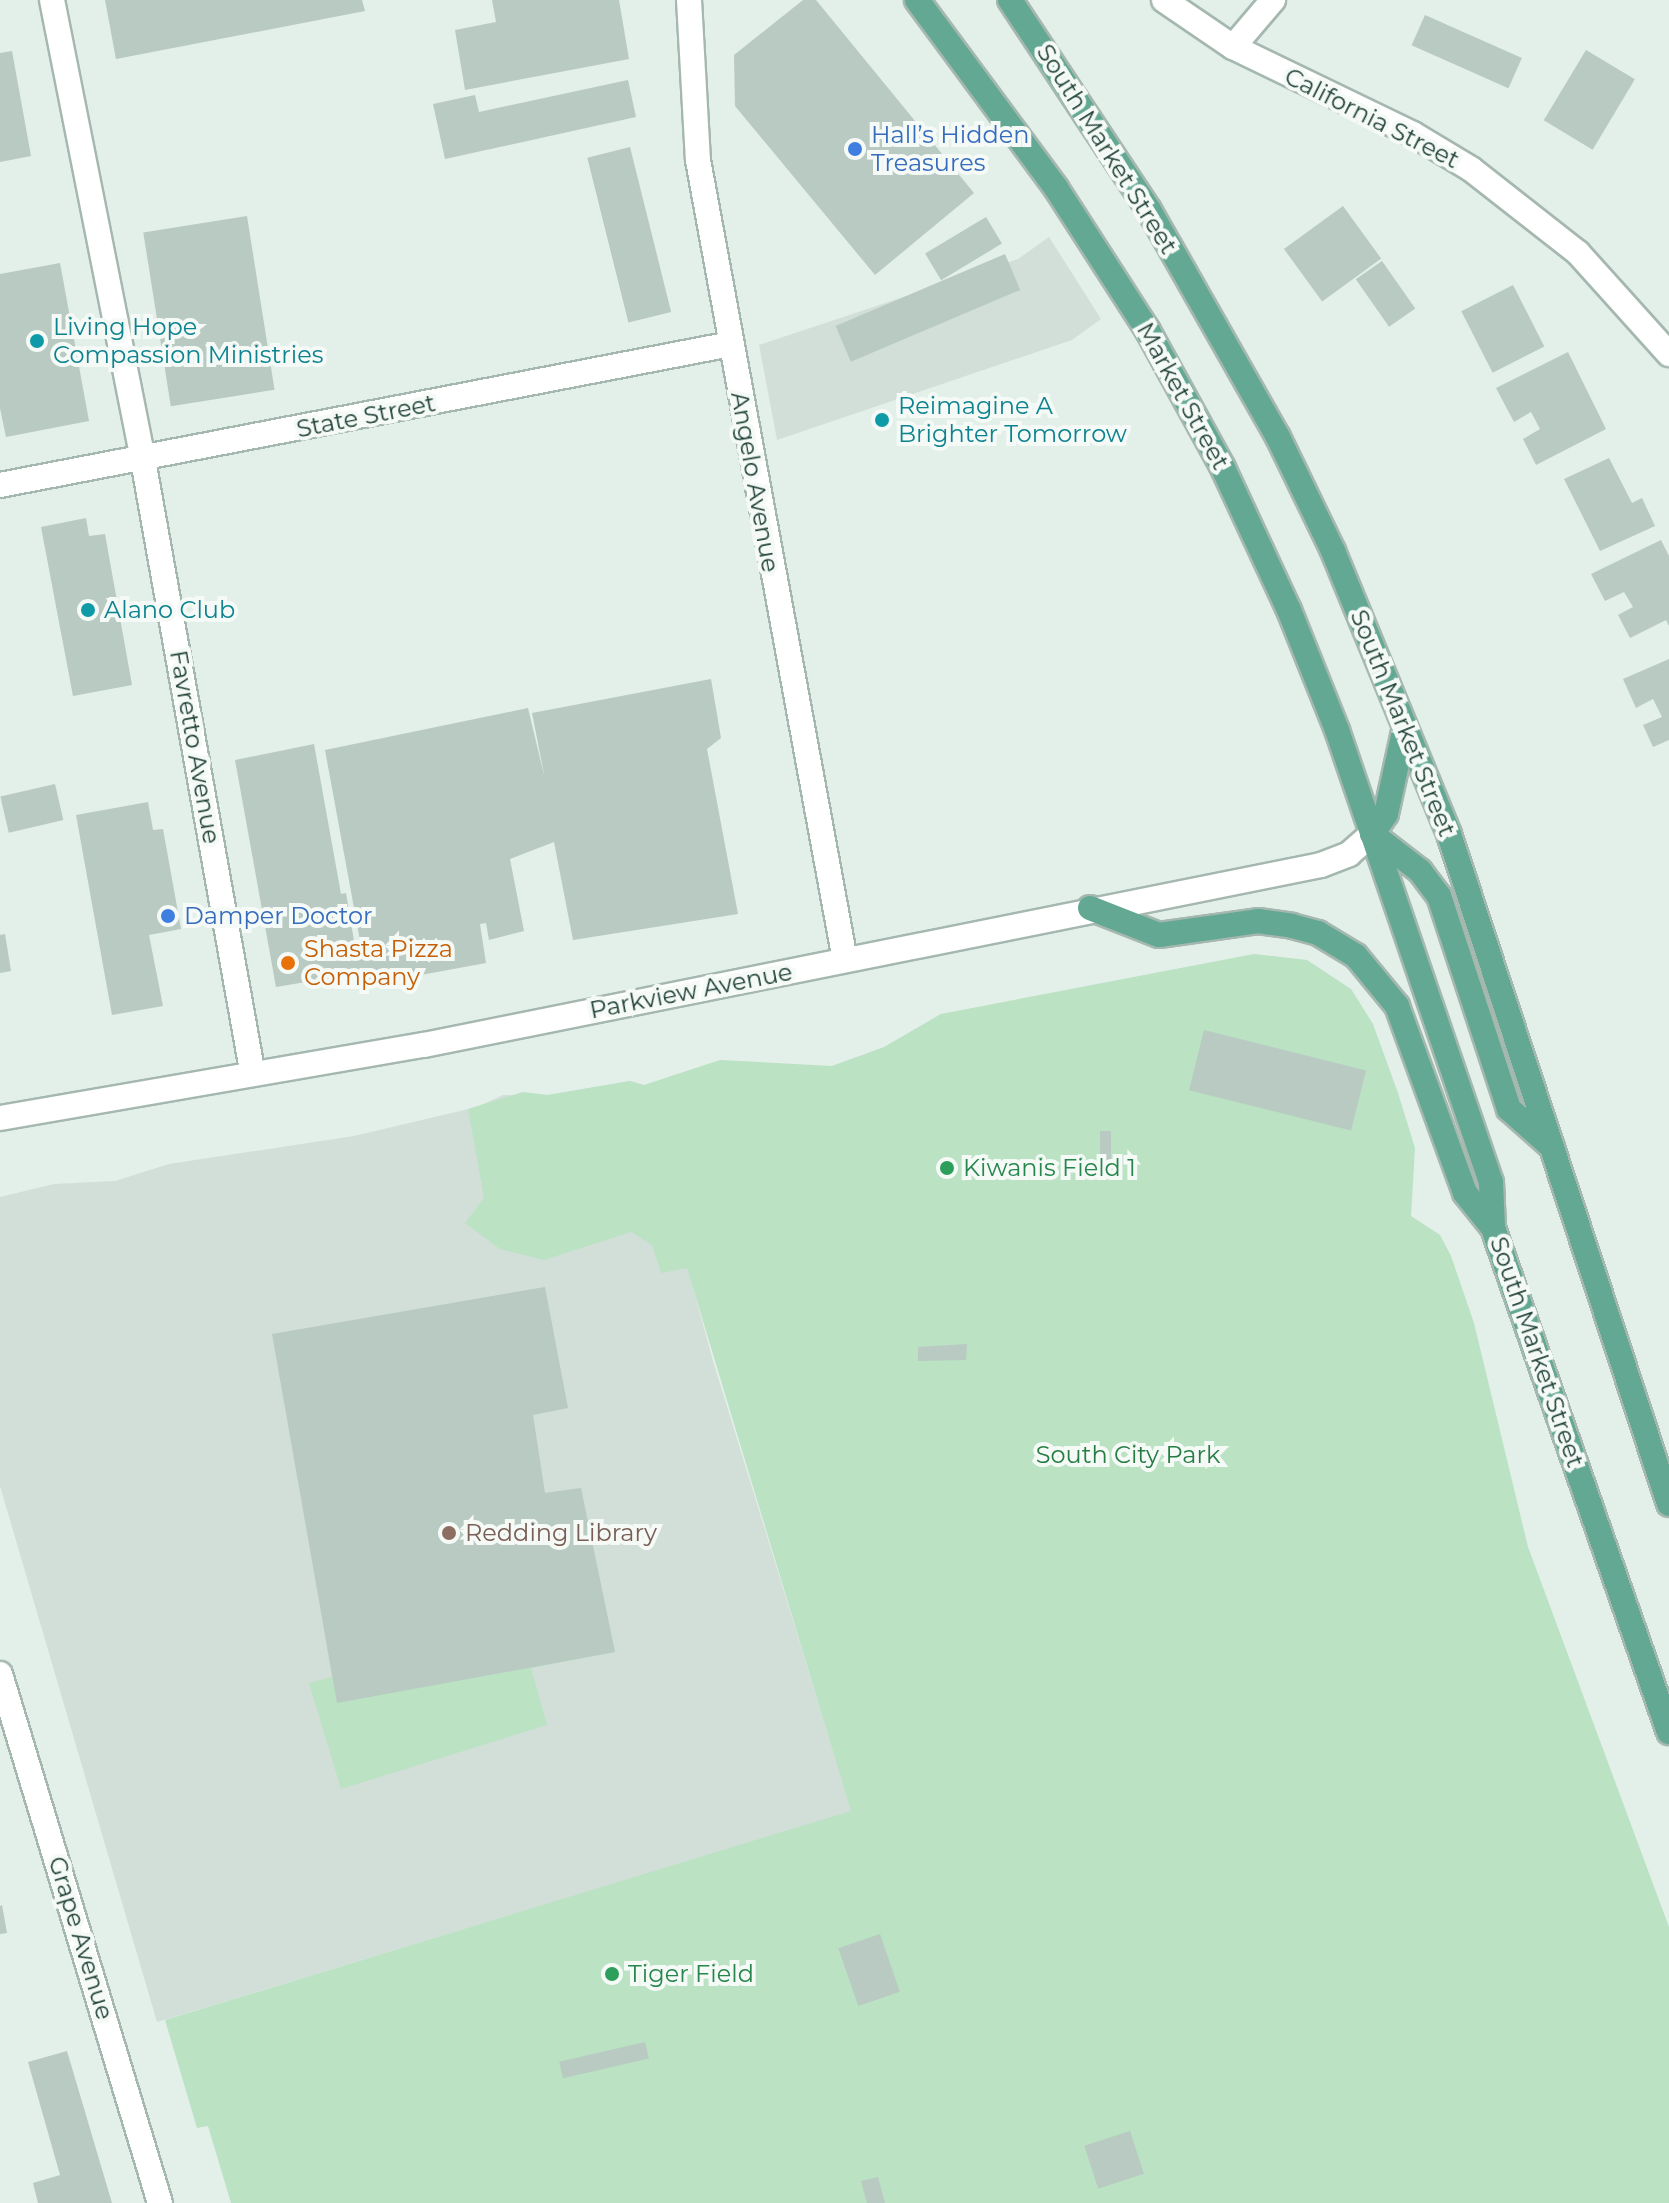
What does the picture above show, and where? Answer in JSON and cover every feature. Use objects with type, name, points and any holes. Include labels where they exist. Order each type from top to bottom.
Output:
[{"type":"main road","name":"Market Street","points":[[917,0],[1056,188],[1186,399],[1289,610],[1372,834]]},
{"type":"main road","name":"South Market Street","points":[[1010,0],[1128,176],[1278,437],[1405,723],[1449,834],[1669,1504]]},
{"type":"main road","points":[[1405,723],[1393,791],[1372,834],[1420,871],[1439,896],[1509,1109],[1552,1147]]},
{"type":"main road","name":"South Market Street","points":[[1372,834],[1491,1182],[1493,1228],[1669,1732]]},
{"type":"main road","points":[[1090,908],[1159,935],[1258,921],[1292,926],[1318,933],[1356,956],[1397,1006],[1465,1193],[1493,1228]]},
{"type":"street","name":"Favretto Avenue","points":[[52,0],[143,460],[252,1070]]},
{"type":"street","name":"Angelo Avenue","points":[[689,0],[698,160],[845,960]]},
{"type":"street","name":"California Street","points":[[1164,0],[1233,47],[1413,134],[1471,169],[1578,253],[1669,354]]},
{"type":"street","points":[[1233,47],[1273,0]]},
{"type":"street","name":"State Street","points":[[0,485],[143,460],[731,344]]},
{"type":"street","name":"Parkview Avenue","points":[[0,1118],[252,1070],[424,1045],[1090,908],[1321,865],[1349,854],[1372,834]]},
{"type":"street","name":"Grape Avenue","points":[[0,1674],[160,2203]]},
{"type":"shaded area","points":[[1049,237],[1101,319],[1072,340],[777,440],[759,345],[1018,259]]},
{"type":"shaded area","points":[[630,1081],[637,1083],[713,1361],[852,1812],[157,2022],[0,1486],[0,1197],[54,1184],[115,1181],[169,1164],[354,1136],[477,1107],[503,1095],[548,1095]]},
{"type":"green space","name":"South City Park","points":[[1254,954],[1307,960],[1351,989],[1373,1024],[1398,1093],[1415,1148],[1411,1216],[1440,1235],[1451,1256],[1474,1323],[1528,1547],[1669,1927],[1669,2203],[231,2203],[208,2126],[197,2128],[165,2020],[851,1811],[687,1268],[661,1273],[652,1245],[631,1232],[544,1260],[500,1249],[465,1223],[484,1198],[468,1109],[523,1092],[548,1095],[630,1081],[644,1085],[720,1060],[832,1066],[884,1047],[941,1014]]},
{"type":"green space","points":[[598,1572],[615,1652],[531,1668],[547,1725],[341,1789],[309,1683],[332,1677],[323,1623]]},
{"type":"building","points":[[105,0],[362,0],[365,11],[116,59]]},
{"type":"building","points":[[492,0],[619,0],[629,59],[465,90],[455,30],[496,22]]},
{"type":"building","name":"Hall’s Hidden Treasures","points":[[803,0],[816,0],[974,193],[875,275],[735,106],[734,55]]},
{"type":"building","points":[[1425,15],[1522,58],[1508,88],[1412,45]]},
{"type":"building","points":[[1586,50],[1635,79],[1593,150],[1544,120]]},
{"type":"building","points":[[12,51],[31,156],[0,162],[0,53]]},
{"type":"building","points":[[628,80],[636,117],[445,159],[433,104],[475,95],[479,112]]},
{"type":"building","points":[[630,147],[671,312],[628,323],[587,158]]},
{"type":"building","points":[[1343,206],[1381,259],[1322,301],[1284,249]]},
{"type":"building","points":[[247,216],[275,390],[171,406],[143,232]]},
{"type":"building","points":[[986,217],[1002,244],[941,280],[925,254]]},
{"type":"building","points":[[1005,254],[1020,290],[851,362],[836,326]]},
{"type":"building","points":[[1382,261],[1415,309],[1389,327],[1356,279]]},
{"type":"building","name":"Living Hope Compassion Ministries","points":[[60,263],[89,421],[6,437],[0,408],[0,274]]},
{"type":"building","points":[[1513,285],[1544,346],[1493,373],[1461,311]]},
{"type":"building","points":[[1568,352],[1606,429],[1536,465],[1523,439],[1540,429],[1531,412],[1514,422],[1496,388]]},
{"type":"building","points":[[1609,458],[1632,503],[1642,498],[1655,526],[1600,551],[1564,479]]},
{"type":"building","name":"Alano Club","points":[[86,518],[89,536],[105,534],[132,685],[73,696],[41,527]]},
{"type":"building","points":[[1661,540],[1669,556],[1669,626],[1666,620],[1630,638],[1618,615],[1633,607],[1624,592],[1605,601],[1591,574]]},
{"type":"building","points":[[1669,659],[1669,740],[1653,747],[1643,725],[1662,717],[1653,699],[1636,708],[1623,679]]},
{"type":"building","points":[[711,679],[721,738],[707,749],[738,914],[573,940],[554,842],[510,859],[524,931],[489,940],[486,923],[480,924],[486,963],[361,986],[359,973],[276,987],[235,760],[314,744],[341,894],[346,893],[355,947],[361,946],[325,750],[528,708],[545,779],[532,713]]},
{"type":"building","points":[[55,784],[63,820],[9,833],[0,797]]},
{"type":"building","points":[[148,802],[153,830],[163,829],[181,929],[149,935],[163,1006],[112,1015],[76,815]]},
{"type":"building","points":[[5,934],[11,971],[0,973],[0,935]]},
{"type":"building","points":[[1204,1030],[1366,1070],[1351,1131],[1189,1090]]},
{"type":"building","points":[[1100,1131],[1111,1131],[1111,1178],[1100,1178]]},
{"type":"building","name":"Redding Library","points":[[545,1287],[568,1408],[533,1415],[545,1493],[581,1488],[615,1652],[337,1703],[272,1334]]},
{"type":"building","points":[[967,1344],[966,1360],[918,1361],[918,1347]]},
{"type":"building","points":[[0,1906],[7,1933],[0,1934]]},
{"type":"building","points":[[880,1934],[900,1992],[858,2006],[838,1948]]},
{"type":"building","points":[[645,2042],[649,2059],[563,2078],[559,2062]]},
{"type":"building","points":[[67,2051],[112,2203],[38,2203],[33,2183],[60,2175],[28,2062]]},
{"type":"building","points":[[1130,2131],[1144,2174],[1098,2189],[1084,2146]]},
{"type":"building","points":[[878,2177],[885,2203],[867,2203],[861,2181]]},
{"type":"place","name":"Hall’s Hidden Treasures","points":[[855,149]]},
{"type":"place","name":"Living Hope Compassion Ministries","points":[[37,341]]},
{"type":"place","name":"Reimagine A Brighter Tomorrow","points":[[882,420]]},
{"type":"place","name":"Alano Club","points":[[88,610]]},
{"type":"place","name":"Damper Doctor","points":[[168,916]]},
{"type":"place","name":"Shasta Pizza Company","points":[[288,963]]},
{"type":"place","name":"Kiwanis Field 1","points":[[947,1168]]},
{"type":"place","name":"Redding Library","points":[[449,1533]]},
{"type":"place","name":"Tiger Field","points":[[612,1974]]}]
